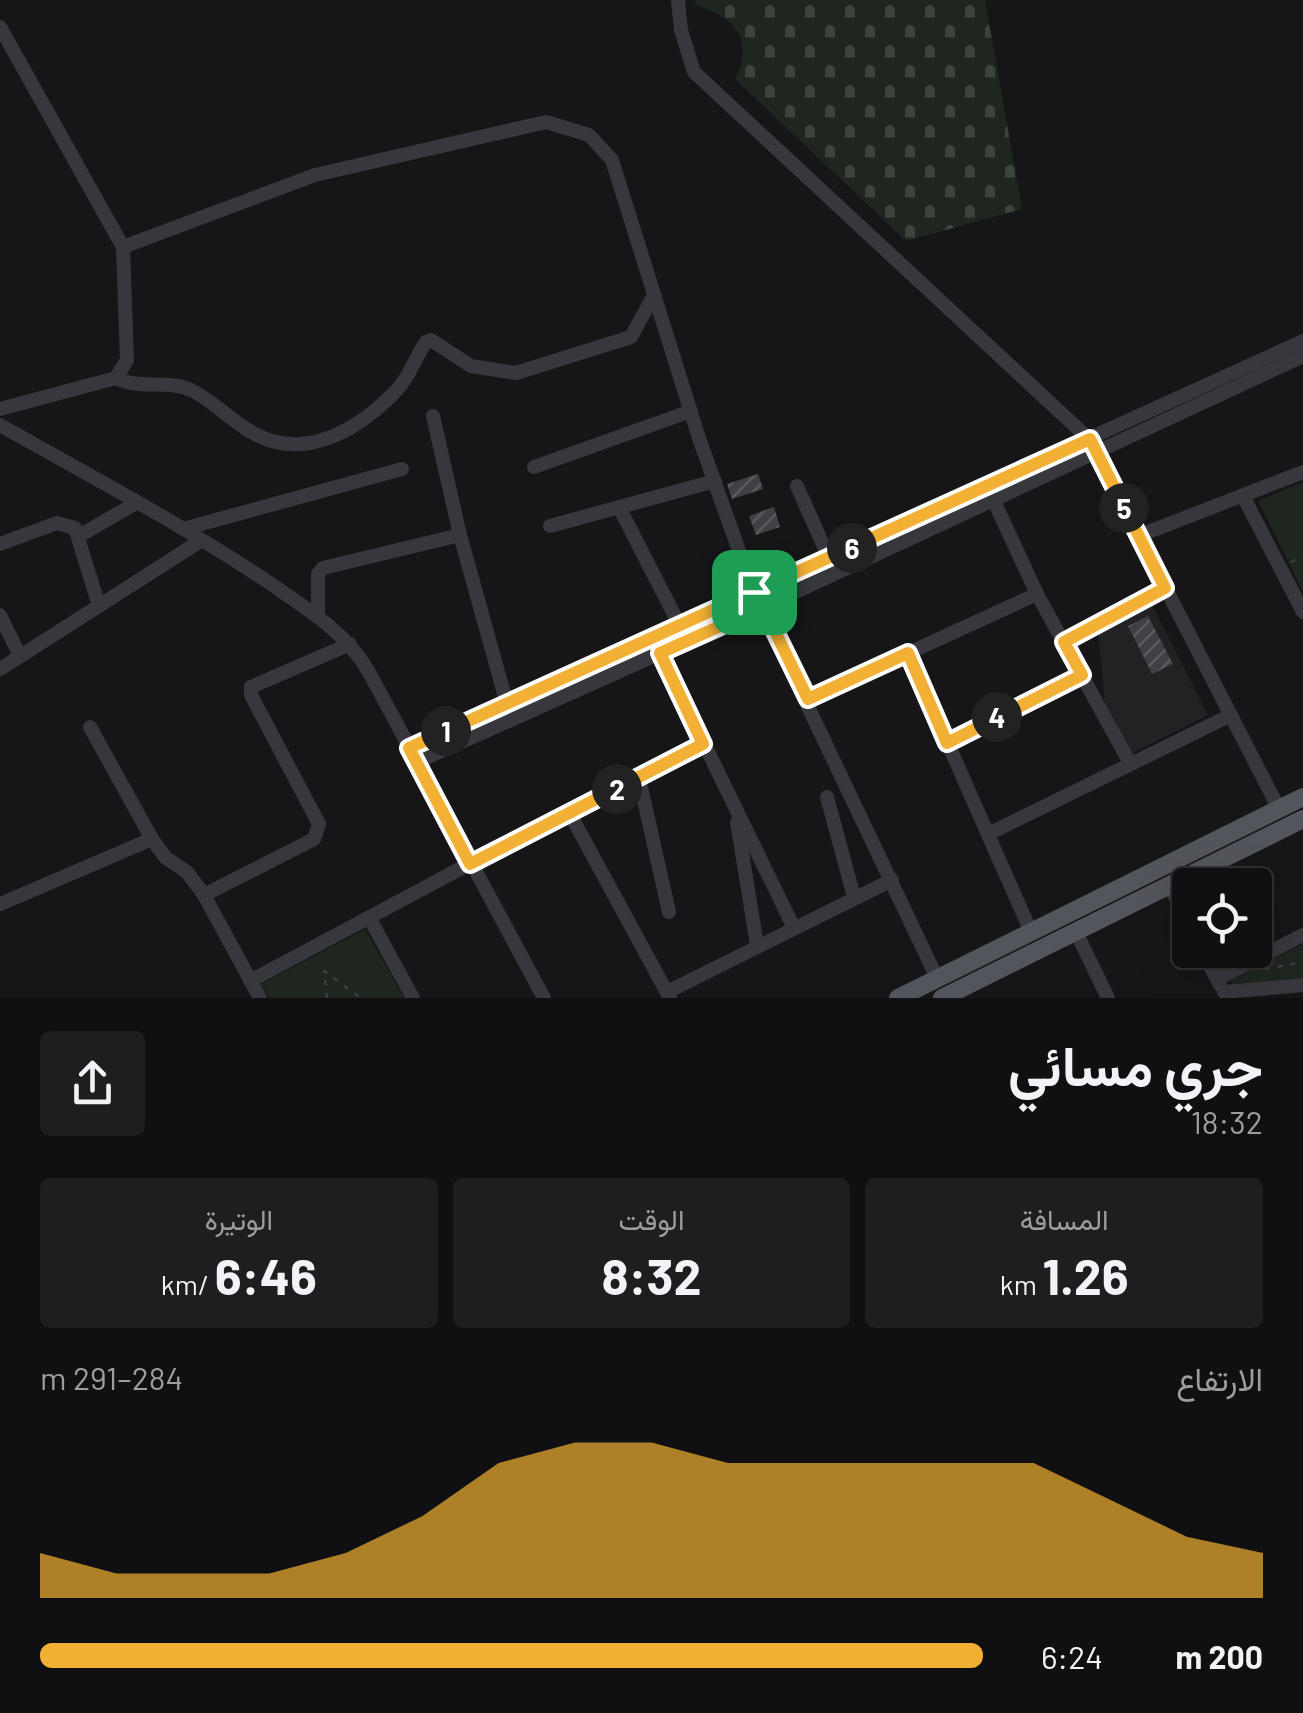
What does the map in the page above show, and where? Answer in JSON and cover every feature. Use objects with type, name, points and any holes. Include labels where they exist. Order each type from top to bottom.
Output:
[{"type":"main road","points":[[898,998],[1029,940],[1303,797]]},
{"type":"main road","points":[[942,998],[1029,940],[1076,932],[1303,819]]},
{"type":"street","points":[[678,0],[681,30],[694,72],[1092,446],[1279,809]]},
{"type":"street","points":[[0,27],[123,247],[127,360],[116,378]]},
{"type":"street","points":[[123,247],[315,175],[546,122],[588,134],[612,160],[714,481],[754,592],[938,978]]},
{"type":"street","points":[[0,408],[116,378],[192,390],[256,435],[288,444],[314,444],[358,422],[394,394],[426,342],[442,344],[471,366],[516,373],[630,338],[654,294]]},
{"type":"street","points":[[417,762],[993,499],[1303,340]]},
{"type":"street","points":[[409,748],[829,558],[1303,356]]},
{"type":"street","points":[[534,467],[691,411]]},
{"type":"street","points":[[433,416],[460,535],[507,704]]},
{"type":"street","points":[[0,425],[202,540],[318,616],[350,644],[544,998]]},
{"type":"street","points":[[183,529],[402,469]]},
{"type":"street","points":[[1138,536],[1303,472]]},
{"type":"street","points":[[550,526],[714,481]]},
{"type":"street","points":[[797,486],[829,558]]},
{"type":"street","points":[[1243,496],[1303,612]]},
{"type":"street","points":[[993,499],[1037,594],[1130,763]]},
{"type":"street","points":[[79,536],[136,502]]},
{"type":"street","points":[[619,507],[680,626]]},
{"type":"street","points":[[0,544],[57,523],[75,528],[98,606]]},
{"type":"street","points":[[318,616],[318,574],[323,568],[460,535]]},
{"type":"street","points":[[0,669],[202,540]]},
{"type":"street","points":[[1064,642],[1165,588]]},
{"type":"street","points":[[808,699],[1037,594]]},
{"type":"street","points":[[0,615],[20,656]]},
{"type":"street","points":[[204,896],[314,839],[318,833],[319,824],[251,696],[251,687],[350,644]]},
{"type":"street","points":[[660,653],[793,926]]},
{"type":"street","points":[[908,653],[988,834],[1029,940]]},
{"type":"street","points":[[947,743],[1082,675]]},
{"type":"street","points":[[988,834],[1231,715]]},
{"type":"street","points":[[90,727],[152,839],[166,858],[187,872],[204,896],[260,998]]},
{"type":"street","points":[[250,981],[703,744]]},
{"type":"street","points":[[639,778],[669,912]]},
{"type":"street","points":[[827,797],[854,898]]},
{"type":"street","points":[[735,808],[757,945]]},
{"type":"street","points":[[570,814],[669,995],[793,926],[892,880]]},
{"type":"street","points":[[0,904],[152,839]]},
{"type":"street","points":[[1169,886],[1172,892]]},
{"type":"street","points":[[370,918],[413,998]]},
{"type":"street","points":[[1076,932],[1108,998]]},
{"type":"street","points":[[1222,990],[1303,935]]},
{"type":"street","points":[[1222,990],[1303,985]]},
{"type":"path","points":[[1288,563],[1303,556]]},
{"type":"path","points":[[317,959],[324,971],[361,998]]},
{"type":"path","points":[[1272,967],[1303,962]]},
{"type":"path","points":[[324,971],[327,998]]},
{"type":"shaded area","points":[[1152,605],[1208,715],[1132,753],[1105,703],[1098,632]]},
{"type":"green space","points":[[695,0],[985,0],[1022,209],[906,241],[735,79],[743,52],[737,32],[721,16],[696,5]]},
{"type":"green space","points":[[1303,482],[1303,592],[1258,501]]},
{"type":"green space","points":[[365,929],[404,998],[269,998],[261,984]]},
{"type":"green space","points":[[1303,944],[1303,978],[1232,984],[1230,980],[1254,968],[1272,968],[1272,959]]},
{"type":"building","points":[[758,474],[763,489],[732,499],[727,484]]},
{"type":"building","points":[[774,507],[780,527],[756,535],[749,516]]},
{"type":"building","points":[[1148,616],[1173,664],[1152,674],[1128,626]]},
{"type":"route","points":[[1090,439],[1165,588],[1064,642],[1082,675],[947,743],[908,653],[808,699],[763,607],[660,653],[703,744],[470,864],[409,748],[754,592],[1090,439]]}]
